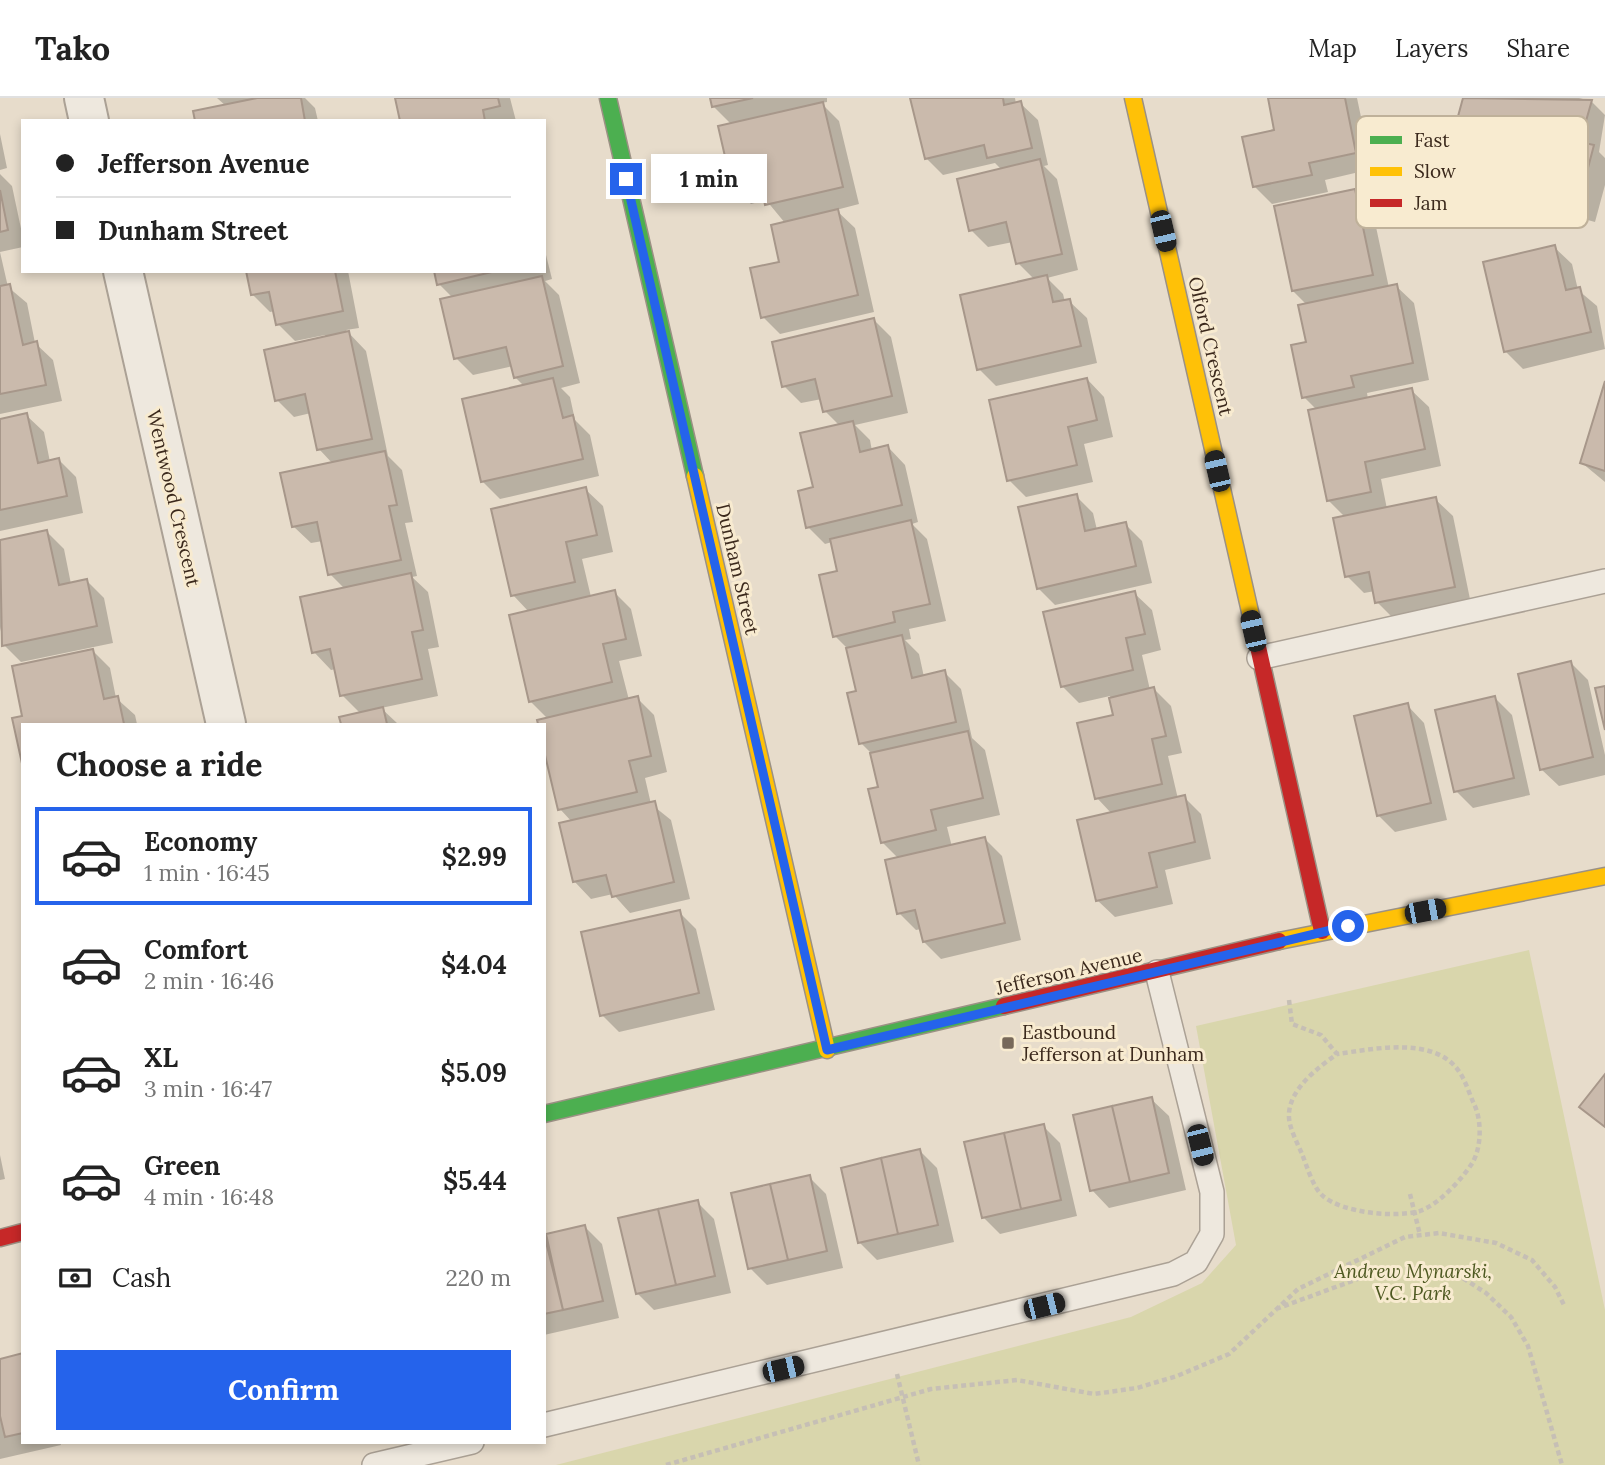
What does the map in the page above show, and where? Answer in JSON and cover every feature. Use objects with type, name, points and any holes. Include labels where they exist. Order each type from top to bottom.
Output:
[{"type":"street","points":[[84,98],[89,119]]},
{"type":"street","name":"Dunham Street","points":[[608,98],[827,1050]]},
{"type":"street","name":"Olford Crescent","points":[[1133,98],[1322,931]]},
{"type":"street","name":"Wentwood Crescent","points":[[123,273],[226,723]]},
{"type":"street","name":"Jefferson Avenue","points":[[546,1114],[827,1050],[1322,931],[1605,876]]},
{"type":"street","points":[[0,1238],[21,1233]]},
{"type":"lane","points":[[1259,658],[1605,581]]},
{"type":"lane","points":[[546,1425],[890,1344],[1172,1274],[1196,1262],[1212,1234],[1212,1192],[1157,972]]},
{"type":"lane","points":[[374,1465],[463,1444]]},
{"type":"path","points":[[1289,1000],[1292,1024],[1321,1035],[1337,1054]]},
{"type":"path","points":[[1411,1048],[1443,1056],[1459,1070],[1476,1109],[1480,1129],[1473,1163],[1450,1190],[1416,1211],[1377,1213],[1340,1207],[1320,1195],[1293,1131],[1289,1112],[1300,1086],[1315,1069],[1337,1054],[1411,1048]]},
{"type":"path","points":[[1410,1194],[1420,1235]]},
{"type":"path","points":[[666,1465],[902,1395],[942,1387],[1017,1380],[1094,1394],[1137,1388],[1208,1365],[1229,1354],[1298,1289],[1405,1237],[1439,1233],[1496,1243],[1532,1259],[1555,1287],[1565,1307]]},
{"type":"path","points":[[1272,1311],[1374,1273],[1418,1268],[1458,1275],[1486,1293],[1511,1317],[1528,1346],[1562,1465]]},
{"type":"path","points":[[890,1344],[919,1465]]},
{"type":"green space","name":"Andrew Mynarski, V.C. Park","points":[[1529,950],[1605,1310],[1605,1465],[556,1465],[1131,1317],[1202,1283],[1236,1245],[1196,1026]]},
{"type":"building","points":[[257,98],[301,98],[305,119],[195,119],[193,111]]},
{"type":"building","points":[[395,98],[498,98],[500,106],[483,110],[485,119],[400,119]]},
{"type":"building","points":[[710,98],[753,98],[712,107]]},
{"type":"building","points":[[910,98],[1003,98],[1004,105],[1021,101],[1032,148],[987,158],[984,145],[925,159]]},
{"type":"building","points":[[1268,98],[1345,98],[1356,153],[1309,163],[1312,175],[1253,187],[1242,137],[1274,130]]},
{"type":"building","points":[[1463,98],[1592,100],[1587,116],[1458,116]]},
{"type":"building","points":[[823,102],[843,187],[765,205],[760,181],[732,187],[718,126]]},
{"type":"building","points":[[1588,144],[1594,145],[1588,168]]},
{"type":"building","points":[[1040,159],[1062,254],[1016,264],[1006,222],[969,231],[957,179]]},
{"type":"building","points":[[1355,189],[1356,228],[1363,228],[1373,275],[1292,291],[1274,206]]},
{"type":"building","points":[[0,190],[8,230],[0,232]]},
{"type":"building","points":[[838,209],[858,295],[761,318],[750,268],[779,262],[771,225]]},
{"type":"building","points":[[1555,245],[1566,290],[1580,287],[1591,332],[1504,352],[1483,262]]},
{"type":"building","points":[[246,273],[335,273],[343,311],[276,325],[269,292],[251,295]]},
{"type":"building","points":[[434,273],[488,273],[437,285]]},
{"type":"building","points":[[1047,275],[1053,302],[1070,299],[1081,346],[977,370],[960,295]]},
{"type":"building","points":[[542,276],[563,366],[514,378],[506,347],[454,359],[440,299]]},
{"type":"building","points":[[10,284],[23,345],[37,341],[46,385],[0,394],[0,286]]},
{"type":"building","points":[[1397,284],[1413,363],[1351,376],[1354,387],[1302,398],[1291,345],[1306,342],[1298,305]]},
{"type":"building","points":[[874,318],[892,396],[823,412],[815,379],[782,387],[772,342]]},
{"type":"building","points":[[349,331],[372,439],[317,450],[305,394],[275,401],[264,350]]},
{"type":"building","points":[[553,378],[563,418],[573,415],[583,459],[481,482],[462,399]]},
{"type":"building","points":[[1087,378],[1097,420],[1068,427],[1077,465],[1007,481],[989,400]]},
{"type":"building","points":[[1605,381],[1605,471],[1580,463]]},
{"type":"building","points":[[1412,388],[1425,449],[1365,462],[1371,492],[1327,501],[1308,410]]},
{"type":"building","points":[[27,413],[38,463],[59,458],[67,496],[0,510],[0,419]]},
{"type":"building","points":[[853,421],[860,452],[888,445],[902,505],[806,528],[798,491],[813,487],[800,433]]},
{"type":"building","points":[[385,451],[397,505],[389,506],[401,560],[328,575],[317,522],[292,527],[280,473]]},
{"type":"building","points":[[586,487],[597,535],[566,542],[575,582],[511,596],[491,509]]},
{"type":"building","points":[[1077,494],[1085,531],[1126,522],[1136,566],[1037,589],[1018,507]]},
{"type":"building","points":[[1436,497],[1455,587],[1375,603],[1369,572],[1345,577],[1333,518]]},
{"type":"building","points":[[911,520],[930,604],[893,612],[895,622],[833,637],[819,575],[837,571],[830,539]]},
{"type":"building","points":[[47,530],[59,585],[87,579],[97,626],[2,646],[0,540]]},
{"type":"building","points":[[411,573],[423,630],[412,632],[422,679],[340,696],[330,649],[312,653],[300,597]]},
{"type":"building","points":[[615,590],[626,639],[603,644],[612,682],[529,702],[509,615]]},
{"type":"building","points":[[1135,591],[1145,634],[1126,638],[1133,670],[1061,687],[1043,612]]},
{"type":"building","points":[[902,635],[912,678],[945,670],[956,722],[859,744],[847,693],[856,691],[846,648]]},
{"type":"building","points":[[93,649],[104,699],[118,696],[124,723],[21,723],[21,759],[12,718],[22,716],[12,666]]},
{"type":"building","points":[[1571,661],[1593,757],[1540,770],[1518,674]]},
{"type":"building","points":[[1605,686],[1605,730],[1595,688]]},
{"type":"building","points":[[1154,687],[1166,736],[1152,739],[1162,784],[1095,799],[1077,723],[1113,715],[1109,698]]},
{"type":"building","points":[[638,696],[651,756],[629,761],[637,792],[558,810],[546,759],[546,723],[538,723],[537,720]]},
{"type":"building","points":[[1495,696],[1514,778],[1454,792],[1435,710]]},
{"type":"building","points":[[1408,703],[1431,803],[1377,816],[1354,716]]},
{"type":"building","points":[[383,707],[387,723],[341,723],[339,717]]},
{"type":"building","points":[[968,731],[983,798],[931,810],[936,830],[881,843],[868,789],[878,787],[870,753]]},
{"type":"building","points":[[1185,795],[1195,842],[1149,853],[1157,887],[1096,901],[1077,820]]},
{"type":"building","points":[[655,801],[674,882],[612,897],[606,875],[573,882],[559,823]]},
{"type":"building","points":[[985,837],[1005,923],[923,942],[915,910],[897,914],[885,860]]},
{"type":"building","points":[[680,910],[699,993],[600,1016],[581,932]]},
{"type":"building","points":[[1605,1074],[1605,1127],[1579,1107]]},
{"type":"building","points":[[1152,1097],[1169,1173],[1130,1182],[1112,1106]]},
{"type":"building","points":[[1112,1106],[1130,1182],[1090,1191],[1073,1115]]},
{"type":"building","points":[[1044,1124],[1061,1200],[1021,1209],[1004,1133]]},
{"type":"building","points":[[1004,1133],[1021,1209],[982,1218],[964,1142]]},
{"type":"building","points":[[920,1149],[938,1225],[898,1234],[881,1158]]},
{"type":"building","points":[[881,1158],[898,1234],[858,1243],[841,1168]]},
{"type":"building","points":[[810,1175],[827,1251],[788,1260],[770,1184]]},
{"type":"building","points":[[770,1184],[788,1260],[748,1269],[731,1193]]},
{"type":"building","points":[[698,1200],[715,1276],[676,1285],[658,1209]]},
{"type":"building","points":[[658,1209],[676,1285],[636,1294],[618,1218]]},
{"type":"building","points":[[585,1225],[603,1301],[563,1310],[546,1234]]},
{"type":"building","points":[[546,1242],[563,1310],[546,1314]]},
{"type":"building","points":[[21,1354],[21,1433],[5,1437],[0,1416],[0,1359]]},
{"type":"traffic: fast","points":[[608,98],[695,476]]},
{"type":"traffic: fast","points":[[546,1114],[1004,1006]]},
{"type":"traffic: slow","points":[[1133,98],[1256,638]]},
{"type":"traffic: slow","points":[[695,476],[827,1050]]},
{"type":"traffic: slow","points":[[1279,941],[1605,876]]},
{"type":"traffic: jam","points":[[1256,638],[1322,931]]},
{"type":"traffic: jam","points":[[1004,1006],[1279,941]]},
{"type":"traffic: jam","points":[[0,1238],[21,1233]]},
{"type":"place","name":"Eastbound Jefferson at Dunham","points":[[1008,1043]]},
{"type":"route","points":[[626,179],[827,1050],[1348,926]]}]
